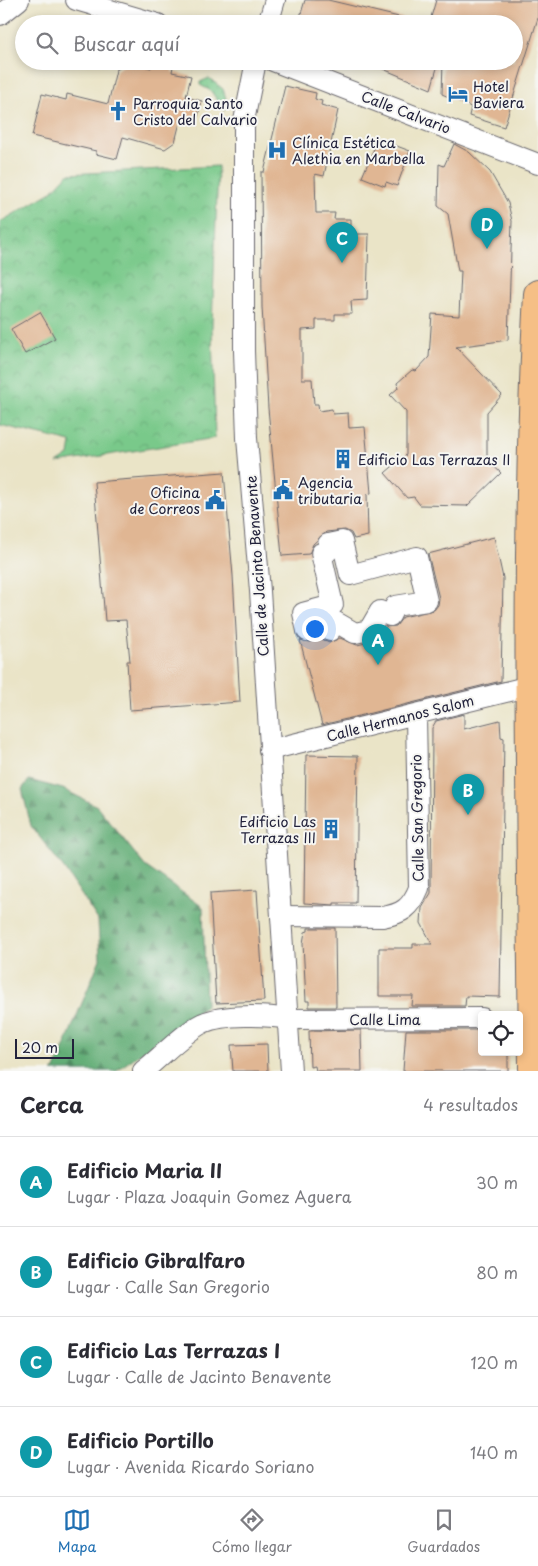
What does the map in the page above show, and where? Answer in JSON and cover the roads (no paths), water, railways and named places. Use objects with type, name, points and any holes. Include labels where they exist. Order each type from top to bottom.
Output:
[{"type":"main road","points":[[533,1071],[526,1018],[535,890],[530,686],[535,568],[532,405],[538,294]]},
{"type":"street","points":[[0,4],[14,0]]},
{"type":"street","points":[[0,16],[18,0]]},
{"type":"street","points":[[76,0],[127,15]]},
{"type":"street","points":[[271,15],[275,0]]},
{"type":"street","name":"Calle de Jacinto Benavente","points":[[254,70],[244,120],[244,351],[247,438],[291,1071]]},
{"type":"street","name":"Calle Calvario","points":[[296,70],[538,164]]},
{"type":"street","points":[[342,541],[350,575],[417,557],[427,601],[396,606],[390,616],[380,611],[369,630],[355,633],[336,622],[330,631],[323,626],[307,631],[303,613],[333,605],[321,552],[327,552],[328,544],[342,541]]},
{"type":"street","name":"Calle Hermanos Salom","points":[[269,750],[530,686]]},
{"type":"street","name":"Calle San Gregorio","points":[[281,916],[382,917],[397,915],[407,909],[414,900],[419,888],[416,715]]},
{"type":"street","name":"Calle Lima","points":[[143,1071],[207,1021],[270,1016],[287,1019],[478,1018]]},
{"type":"place","name":"Hotel Baviera","points":[[458,94]]},
{"type":"place","name":"Parroquia Santo Cristo del Calvario","points":[[118,111]]},
{"type":"place","name":"Clínica Estética Alethia en Marbella","points":[[277,150]]},
{"type":"place","name":"Edificio Portillo","points":[[487,249]]},
{"type":"place","name":"Edificio Las Terrazas I","points":[[342,263]]},
{"type":"place","name":"Edificio Las Terrazas II","points":[[343,459]]},
{"type":"place","name":"Agencia tributaria","points":[[283,490]]},
{"type":"place","name":"Oficina de Correos","points":[[215,500]]},
{"type":"place","name":"Edificio Maria II","points":[[378,665]]},
{"type":"place","name":"Edificio Gibralfaro","points":[[468,815]]},
{"type":"place","name":"Edificio Las Terrazas III","points":[[331,829]]}]
